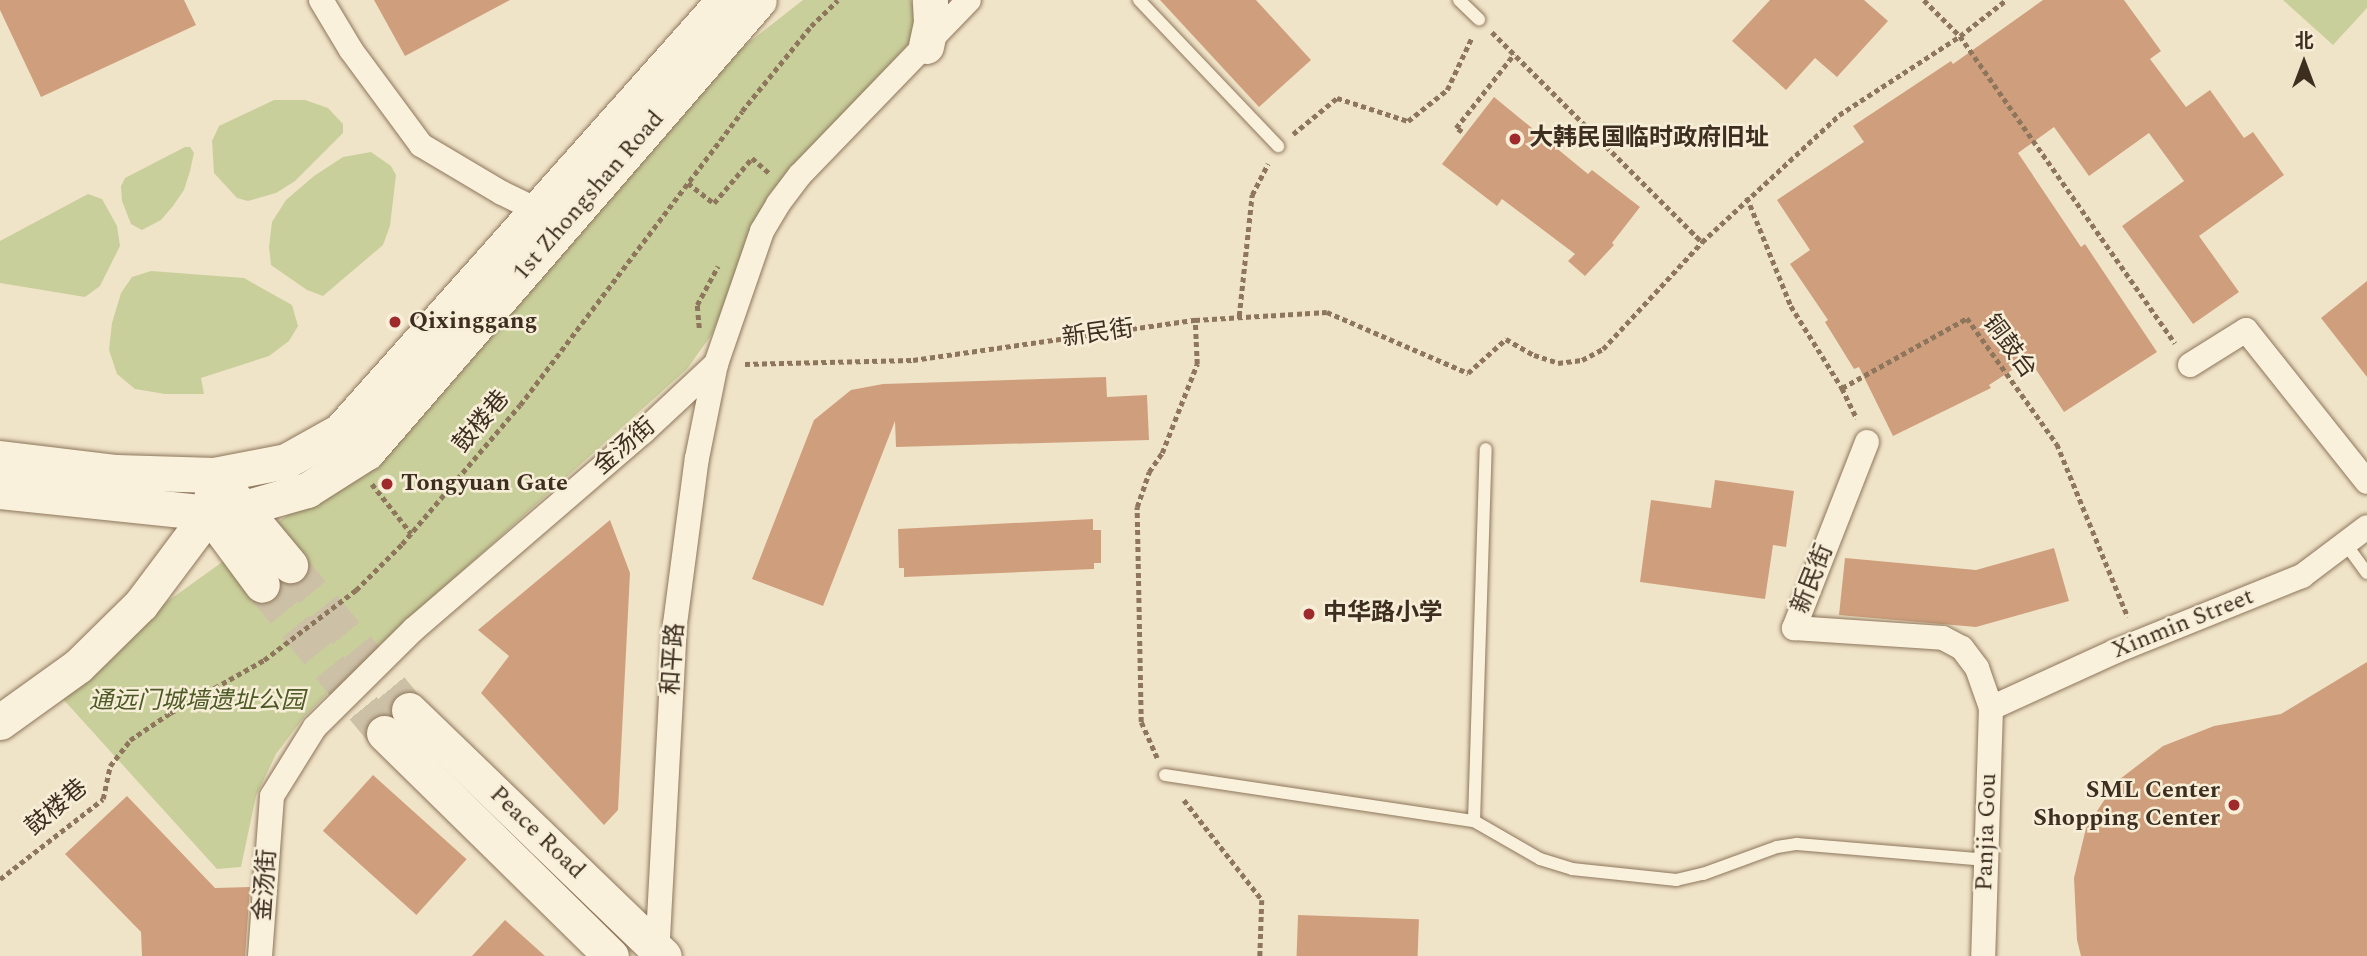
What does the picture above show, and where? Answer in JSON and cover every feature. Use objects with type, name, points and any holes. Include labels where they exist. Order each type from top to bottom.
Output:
[{"type":"main road","name":"1st Zhongshan Road","points":[[0,458],[116,472],[214,475],[286,461],[340,431],[724,0]]},
{"type":"main road","name":"1st Zhongshan Road","points":[[0,491],[209,513],[244,508],[307,490],[367,452],[759,0]]},
{"type":"main road","points":[[214,475],[290,565]]},
{"type":"main road","points":[[0,722],[78,666],[141,604],[209,513],[214,475]]},
{"type":"main road","points":[[209,513],[262,585]]},
{"type":"main road","name":"Peace Road","points":[[611,956],[397,722],[660,954]]},
{"type":"street","points":[[321,0],[351,50],[421,145],[502,193],[537,210]]},
{"type":"street","name":"金汤街","points":[[260,956],[272,796],[315,727],[414,629],[643,432],[716,364],[762,231],[778,204],[800,175],[945,13]]},
{"type":"street","points":[[2190,365],[2246,330],[2367,482]]},
{"type":"street","name":"和平路","points":[[660,954],[675,624],[697,458],[716,364]]},
{"type":"street","name":"新民街","points":[[1867,442],[1794,628],[1943,638],[1962,648],[1977,668],[1991,708]]},
{"type":"street","name":"Xinmin Street","points":[[1991,708],[2302,576],[2367,527]]},
{"type":"street","name":"Panjia Gou","points":[[1983,956],[1991,708]]},
{"type":"lane","points":[[1139,0],[1278,146]]},
{"type":"lane","points":[[1459,0],[1479,19]]},
{"type":"lane","points":[[1474,821],[1486,449]]},
{"type":"lane","points":[[2346,543],[2367,573]]},
{"type":"lane","points":[[1165,775],[1474,821],[1540,859],[1572,869],[1676,880],[1703,874],[1777,847],[1797,844],[1986,860]]},
{"type":"path","name":"鼓楼巷","points":[[0,879],[103,799],[110,766],[130,740],[170,713],[264,660],[356,590],[411,533],[520,405],[688,183],[803,37],[838,0]]},
{"type":"path","points":[[1924,0],[1960,36],[2190,365]]},
{"type":"path","points":[[1240,316],[1252,195],[1278,146],[1337,98],[1408,121],[1447,90],[1479,19],[1702,242],[1747,197],[1839,115],[1960,36],[2006,0]]},
{"type":"path","points":[[1462,132],[1456,128],[1514,54]]},
{"type":"path","points":[[688,183],[714,203],[752,158],[770,174]]},
{"type":"path","points":[[1747,197],[1790,306],[1842,388],[1867,442]]},
{"type":"path","name":"新民街","points":[[716,364],[913,360],[1195,320],[1327,312],[1468,373],[1506,339],[1534,355],[1559,363],[1582,360],[1603,349],[1702,242]]},
{"type":"path","name":"铜鼓台","points":[[1842,388],[1967,318],[2057,444],[2139,643]]},
{"type":"path","points":[[1195,320],[1197,364],[1166,444],[1149,472],[1137,507],[1141,722],[1165,775],[1262,900],[1260,956]]},
{"type":"path","points":[[377,491],[411,533]]},
{"type":"green space","name":"通远门城墙遗址公园","points":[[803,0],[911,0],[917,19],[913,39],[769,194],[712,334],[687,369],[347,674],[304,717],[276,754],[256,796],[241,867],[217,869],[62,698],[154,611],[367,458],[739,50]]},
{"type":"green space","points":[[2283,0],[2367,0],[2367,8],[2333,45]]},
{"type":"green space","points":[[274,100],[305,100],[328,108],[343,124],[343,133],[295,181],[276,193],[248,201],[237,198],[214,173],[212,141],[219,126]]},
{"type":"green space","points":[[185,147],[190,147],[194,153],[184,190],[173,206],[161,220],[142,230],[131,224],[122,201],[121,186],[125,178]]},
{"type":"green space","points":[[371,152],[391,166],[396,175],[390,226],[383,245],[323,296],[307,290],[271,265],[269,247],[272,222],[286,200],[314,176],[343,157]]},
{"type":"green space","points":[[88,194],[102,199],[117,226],[120,246],[100,286],[85,297],[0,283],[0,241]]},
{"type":"green space","points":[[151,271],[244,278],[292,305],[298,326],[289,341],[269,356],[201,378],[204,394],[165,394],[135,389],[117,374],[109,350],[112,323],[121,293],[132,277]]},
{"type":"building","points":[[0,0],[184,0],[196,25],[41,97],[0,10]]},
{"type":"building","points":[[374,0],[510,0],[405,56]]},
{"type":"building","points":[[1160,0],[1256,0],[1311,60],[1259,107]]},
{"type":"building","points":[[1770,0],[1864,0],[1888,21],[1837,77],[1815,58],[1786,90],[1732,41]]},
{"type":"building","points":[[2043,0],[2124,0],[2161,51],[2150,59],[2186,107],[2210,90],[2244,138],[2253,132],[2284,175],[2199,236],[2239,292],[2193,324],[2122,226],[2184,181],[2149,133],[2089,176],[2054,127],[2018,153],[2081,247],[2085,244],[2157,352],[2064,412],[2029,359],[1989,385],[1991,388],[1893,436],[1859,367],[1854,369],[1825,322],[1828,320],[1790,264],[1810,250],[1777,200],[1864,142],[1853,126],[1951,61],[1953,64]]},
{"type":"building","points":[[1494,97],[1588,174],[1592,170],[1640,207],[1612,243],[1614,245],[1585,276],[1568,261],[1575,254],[1502,199],[1497,206],[1442,164]]},
{"type":"building","points":[[2367,281],[2367,377],[2321,318]]},
{"type":"building","points":[[1106,377],[1107,397],[1147,395],[1149,440],[896,447],[895,421],[823,606],[752,579],[814,420],[851,390],[883,384]]},
{"type":"building","points":[[1715,480],[1794,491],[1786,547],[1773,545],[1765,599],[1640,582],[1651,500],[1711,508]]},
{"type":"building","points":[[1093,519],[1093,530],[1101,530],[1101,563],[1094,563],[1094,569],[904,577],[904,568],[899,568],[898,529]]},
{"type":"building","points":[[610,520],[630,573],[618,810],[604,825],[481,693],[509,656],[478,630]]},
{"type":"building","points":[[2054,548],[2069,601],[1976,627],[1839,615],[1845,558],[1976,570]]},
{"type":"building","name":"SML Center Shopping Center","points":[[2367,662],[2367,956],[2081,956],[2077,940],[2074,878],[2086,828],[2116,782],[2163,746],[2214,726],[2281,714]]},
{"type":"building","points":[[373,775],[467,859],[416,915],[323,831]]},
{"type":"building","points":[[127,796],[215,888],[250,887],[245,956],[142,956],[141,932],[65,854]]},
{"type":"building","points":[[1298,915],[1419,919],[1418,956],[1297,956]]},
{"type":"building","points":[[505,920],[545,956],[472,956]]},
{"type":"tunnel","points":[[290,565],[409,710]]},
{"type":"tunnel","points":[[262,585],[384,733]]},
{"type":"place","name":"大韩民国临时政府旧址","points":[[1515,139]]},
{"type":"place","name":"Qixinggang","points":[[395,322]]},
{"type":"place","name":"Tongyuan Gate","points":[[387,484]]},
{"type":"place","name":"中华路小学","points":[[1309,614]]},
{"type":"place","name":"SML Center Shopping Center","points":[[2234,805]]}]
